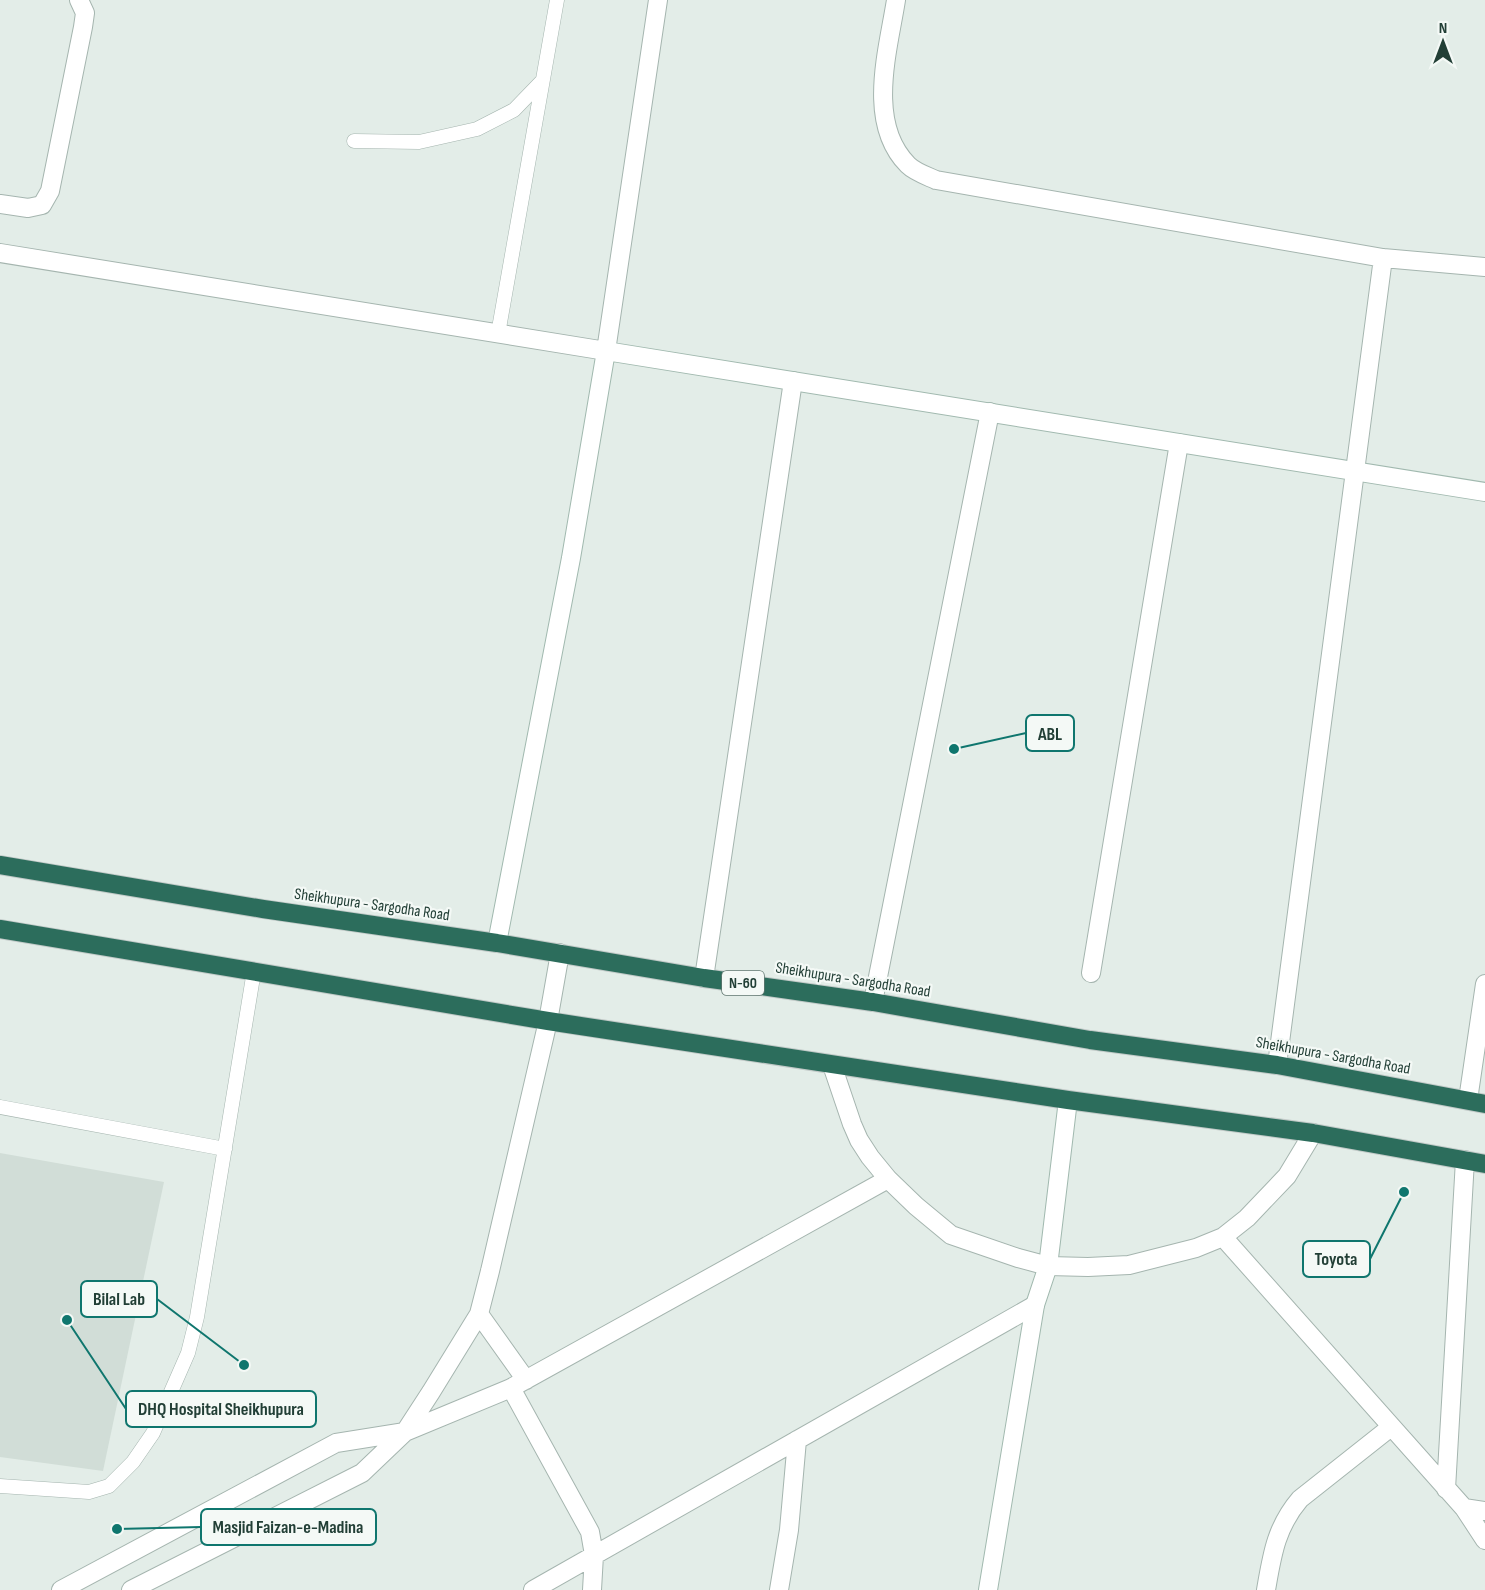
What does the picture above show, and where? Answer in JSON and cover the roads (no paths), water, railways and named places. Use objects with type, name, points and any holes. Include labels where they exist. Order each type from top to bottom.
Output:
[{"type":"highway","name":"Sheikhupura - Sargodha Road","points":[[0,865],[263,909],[873,1002],[1090,1040],[1277,1065],[1477,1102]]},
{"type":"highway","points":[[0,929],[548,1021],[1068,1100],[1313,1133],[1485,1164]]},
{"type":"street","points":[[0,204],[28,208],[42,205],[50,191],[83,27],[85,13],[79,0]]},
{"type":"street","points":[[497,943],[571,558],[606,351],[658,0]]},
{"type":"street","points":[[896,0],[884,83],[884,108],[887,132],[896,152],[909,168],[936,180],[1383,258],[1485,267]]},
{"type":"street","points":[[0,253],[1485,492]]},
{"type":"street","points":[[1277,1065],[1383,258]]},
{"type":"street","points":[[704,978],[793,381]]},
{"type":"street","points":[[873,1002],[990,412]]},
{"type":"street","points":[[1091,973],[1179,443]]},
{"type":"street","points":[[131,1590],[362,1473],[405,1432],[432,1392],[478,1314],[548,1021],[560,953]]},
{"type":"street","points":[[1477,1102],[1485,984]]},
{"type":"street","points":[[831,1065],[852,1124],[870,1157],[888,1179],[951,1235],[1048,1266],[1129,1265],[1196,1248],[1223,1237],[1247,1218],[1287,1176],[1313,1133]]},
{"type":"street","points":[[988,1590],[1035,1305],[1048,1266],[1068,1100]]},
{"type":"street","points":[[1446,1489],[1466,1160]]},
{"type":"street","points":[[62,1590],[336,1443],[405,1432],[519,1384],[888,1179]]},
{"type":"street","points":[[1223,1237],[1464,1508],[1485,1540]]},
{"type":"street","points":[[533,1590],[1035,1305]]},
{"type":"street","points":[[478,1314],[519,1384],[590,1532],[594,1555],[592,1590]]},
{"type":"street","points":[[1266,1590],[1274,1549],[1280,1528],[1288,1512],[1300,1498],[1391,1427]]},
{"type":"street","points":[[779,1590],[789,1530],[797,1440]]},
{"type":"street","points":[[1464,1508],[1485,1511]]},
{"type":"lane","points":[[498,334],[556,0]]},
{"type":"lane","points":[[354,141],[419,142],[477,129],[514,111],[543,80]]},
{"type":"lane","points":[[0,1486],[89,1492],[109,1486],[133,1462],[153,1433],[188,1353],[201,1296],[254,970]]},
{"type":"lane","points":[[0,1107],[225,1149]]},
{"type":"place","name":"ABL","points":[[954,749]]},
{"type":"place","name":"Toyota","points":[[1404,1192]]},
{"type":"place","name":"DHQ Hospital Sheikhupura","points":[[67,1320]]},
{"type":"place","name":"Bilal Lab","points":[[244,1365]]},
{"type":"place","name":"Masjid Faizan-e-Madina","points":[[117,1529]]}]
